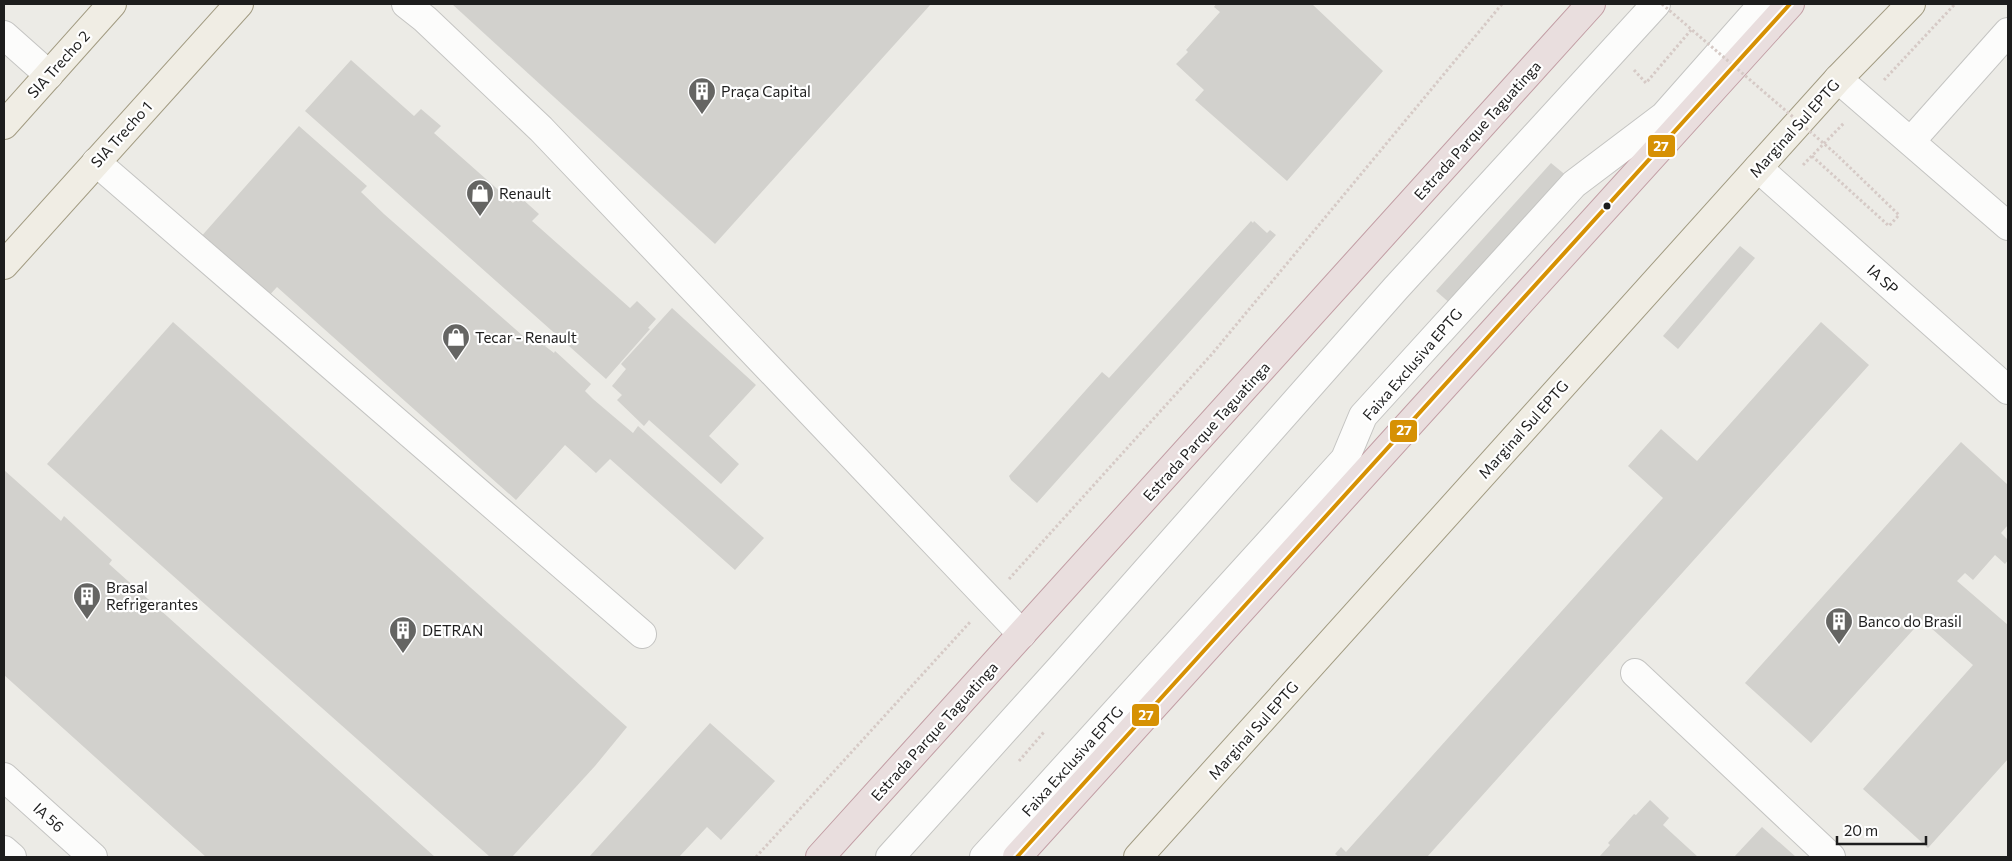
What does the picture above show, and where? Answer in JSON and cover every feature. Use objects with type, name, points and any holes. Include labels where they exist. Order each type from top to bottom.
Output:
[{"type":"highway","name":"Estrada Parque Taguatinga","points":[[820,857],[1591,4]]},
{"type":"highway","points":[[1016,857],[1790,4]]},
{"type":"main road","name":"SIA Trecho 2","points":[[4,125],[112,4]]},
{"type":"main road","name":"SIA Trecho 1","points":[[4,264],[239,4]]},
{"type":"main road","name":"Marginal Sul EPTG","points":[[1138,857],[1838,79],[1911,4]]},
{"type":"street","points":[[406,4],[425,19],[541,128],[1022,634]]},
{"type":"street","points":[[890,857],[1063,665],[1396,288],[1656,4]]},
{"type":"street","name":"Faixa Exclusiva EPTG","points":[[984,857],[1344,459],[1364,416],[1574,184],[1664,116],[1763,4]]},
{"type":"street","points":[[1911,141],[2008,32]]},
{"type":"street","points":[[4,35],[49,75]]},
{"type":"street","points":[[1838,79],[2008,226]]},
{"type":"street","points":[[96,162],[642,634]]},
{"type":"street","name":"IA SP","points":[[1758,168],[2008,390]]},
{"type":"street","points":[[1635,673],[1831,857]]},
{"type":"street","name":"IA 56","points":[[4,777],[93,857]]},
{"type":"street","points":[[4,850],[12,857]]},
{"type":"path","points":[[756,857],[1212,354],[1502,4]]},
{"type":"path","points":[[1662,4],[1836,154],[1900,215],[1889,226],[1812,156]]},
{"type":"path","points":[[1780,187],[1812,156],[1955,4]]},
{"type":"path","points":[[1639,64],[1633,71],[1646,83],[1691,30]]},
{"type":"building","name":"Praça Capital","points":[[452,4],[931,4],[715,244]]},
{"type":"building","points":[[1216,4],[1312,4],[1383,71],[1287,181],[1195,100],[1204,90],[1176,64],[1220,12],[1214,7]]},
{"type":"building","name":"Renault","points":[[351,60],[414,116],[421,109],[441,126],[434,133],[513,203],[519,196],[539,214],[532,221],[630,308],[637,301],[656,319],[648,328],[650,329],[606,379],[305,111]]},
{"type":"building","name":"Tecar - Renault","points":[[299,126],[367,186],[361,192],[384,214],[531,343],[537,335],[547,343],[545,346],[554,353],[555,351],[591,384],[585,391],[593,399],[633,433],[638,426],[764,538],[735,570],[610,459],[596,473],[565,445],[516,500],[277,287],[266,299],[199,239]]},
{"type":"building","points":[[1551,163],[1568,177],[1452,305],[1436,291]]},
{"type":"building","points":[[1251,221],[1253,223],[1254,221],[1267,233],[1270,230],[1276,235],[1037,503],[1009,476],[1102,372],[1109,378]]},
{"type":"building","points":[[1740,246],[1755,258],[1678,349],[1663,336]]},
{"type":"building","points":[[672,308],[756,385],[709,436],[739,464],[721,484],[649,420],[644,426],[617,400],[622,395],[612,386],[626,369],[621,364]]},
{"type":"building","name":"DETRAN","points":[[173,322],[627,727],[595,766],[512,857],[490,857],[47,464]]},
{"type":"building","points":[[1821,322],[1869,365],[1427,857],[1339,857],[1335,854],[1341,847],[1346,852],[1663,498],[1628,466],[1661,429],[1697,461]]},
{"type":"building","name":"Banco do Brasil","points":[[1961,442],[2008,485],[2008,525],[2001,533],[2008,540],[2008,560],[2005,564],[1995,555],[1973,580],[1965,573],[1957,581],[2008,625],[2008,759],[1928,848],[1863,789],[1973,665],[1922,620],[1811,743],[1745,683]]},
{"type":"building","name":"Brasal Refrigerantes","points":[[4,470],[61,521],[64,516],[112,560],[109,564],[435,857],[206,857],[4,675]]},
{"type":"building","points":[[710,723],[775,781],[721,840],[707,827],[679,857],[589,857]]},
{"type":"building","points":[[1650,800],[1669,818],[1663,825],[1698,857],[1599,857],[1610,845],[1608,843],[1634,814],[1636,815]]},
{"type":"building","points":[[1762,827],[1796,857],[1734,857]]},
{"type":"transit line","name":"27","points":[[1017,857],[1790,4]]},
{"type":"place","name":"Praça Capital","points":[[702,115]]},
{"type":"place","name":"Renault","points":[[480,217]]},
{"type":"place","name":"Tecar - Renault","points":[[456,361]]},
{"type":"place","name":"Brasal Refrigerantes","points":[[87,620]]},
{"type":"place","name":"Banco do Brasil","points":[[1839,645]]},
{"type":"place","name":"DETRAN","points":[[403,654]]}]
